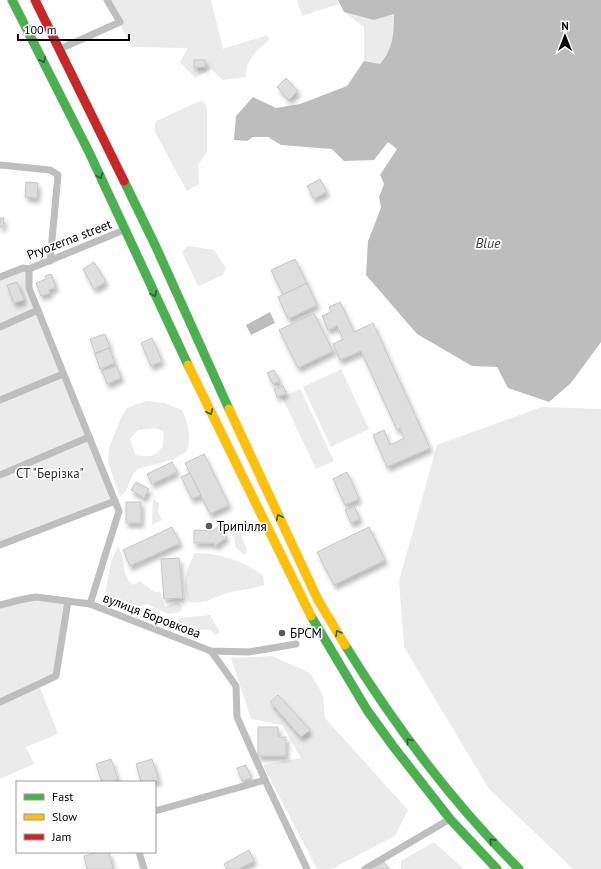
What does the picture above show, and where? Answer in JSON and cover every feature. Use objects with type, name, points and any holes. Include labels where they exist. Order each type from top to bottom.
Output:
[{"type":"main road","points":[[12,0],[89,152],[124,230],[270,535],[313,620],[367,710],[393,746],[450,819],[497,869]]},
{"type":"main road","points":[[35,0],[156,247],[246,447],[318,600],[376,696],[408,740],[442,785],[519,869]]},
{"type":"street","points":[[60,49],[120,22],[107,0]]},
{"type":"street","points":[[0,165],[50,170],[58,175],[50,261]]},
{"type":"street","name":"Pryozerna street","points":[[0,277],[23,268],[29,269],[124,230]]},
{"type":"street","points":[[29,269],[28,288],[119,511],[90,604]]},
{"type":"street","points":[[0,326],[38,310]]},
{"type":"street","points":[[0,400],[63,374]]},
{"type":"street","points":[[0,475],[89,437]]},
{"type":"street","points":[[0,546],[114,501]]},
{"type":"street","name":"вулиця Боровкова","points":[[0,605],[19,600],[36,598],[90,604],[211,651],[250,652],[296,644]]},
{"type":"street","points":[[0,702],[56,676],[68,601]]},
{"type":"street","points":[[211,651],[236,686],[238,717],[265,780],[307,869]]},
{"type":"street","points":[[156,811],[265,780]]},
{"type":"street","points":[[366,869],[450,819]]},
{"type":"street","points":[[139,853],[144,869]]},
{"type":"green space","points":[[107,0],[211,0],[223,49],[267,35],[269,40],[253,56],[247,66],[246,77],[223,80],[211,69],[195,78],[180,62],[188,48],[132,47]]},
{"type":"green space","points":[[297,0],[337,0],[339,4],[302,16]]},
{"type":"green space","points":[[344,12],[374,20],[394,14],[393,41],[389,52],[380,64],[364,61],[364,27]]},
{"type":"green space","points":[[202,100],[207,108],[207,152],[198,165],[199,184],[187,191],[154,130],[156,121]]},
{"type":"green space","points":[[188,246],[214,250],[226,268],[223,275],[198,286],[182,252]]},
{"type":"green space","name":"СТ \"Берізка\"","points":[[29,269],[29,288],[115,501],[0,547],[0,277]]},
{"type":"green space","points":[[341,369],[369,429],[331,447],[303,387]]},
{"type":"green space","points":[[300,389],[334,461],[316,469],[282,397]]},
{"type":"green space","points":[[146,401],[164,403],[182,410],[188,425],[189,440],[187,451],[174,459],[138,469],[133,474],[126,491],[120,497],[108,462],[109,448],[121,418],[127,408]],"holes":[[[155,428],[163,431],[163,444],[158,452],[148,456],[135,455],[130,439],[138,430]]]},
{"type":"green space","points":[[542,407],[601,409],[601,869],[573,869],[489,789],[404,647],[399,581],[437,445]]},
{"type":"green space","points":[[153,499],[159,503],[158,512],[162,520],[152,525]]},
{"type":"green space","points":[[232,520],[239,529],[247,550],[245,555],[236,548],[233,533],[227,524]]},
{"type":"green space","points":[[118,547],[121,552],[126,576],[129,581],[133,585],[140,581],[154,592],[160,592],[165,607],[177,602],[183,606],[180,612],[168,614],[147,604],[136,607],[125,606],[115,602],[105,595],[111,561]]},
{"type":"green space","points":[[195,553],[213,554],[239,562],[263,575],[264,585],[232,592],[201,602],[188,602],[185,582],[189,565]]},
{"type":"green space","points":[[19,600],[68,601],[58,670],[39,685],[58,734],[26,747],[34,764],[0,779],[0,605]]},
{"type":"green space","points":[[210,615],[220,632],[215,635],[211,630],[181,632],[174,626],[180,618]]},
{"type":"green space","points":[[272,656],[310,673],[323,695],[325,718],[408,810],[395,836],[331,869],[317,869],[263,765],[301,758],[282,725],[251,719],[231,658]]},
{"type":"green space","points":[[434,842],[464,869],[401,869],[401,861]]},
{"type":"water","name":"Blue","points":[[338,0],[601,0],[601,342],[571,383],[549,402],[508,388],[497,367],[472,366],[417,334],[366,275],[368,241],[381,208],[379,197],[384,184],[380,175],[397,149],[388,142],[374,160],[344,161],[332,149],[281,145],[268,137],[253,137],[247,141],[234,140],[236,116],[253,97],[276,108],[300,104],[347,86],[364,61],[380,64],[388,53],[392,41],[394,14],[374,20],[344,12]]},
{"type":"water","points":[[270,312],[275,323],[251,335],[246,325]]},
{"type":"building","points":[[194,60],[205,60],[205,67],[194,67]]},
{"type":"building","points":[[286,78],[298,91],[289,100],[277,87]]},
{"type":"building","points":[[320,179],[327,192],[314,199],[307,186]]},
{"type":"building","points":[[26,182],[38,183],[37,198],[25,197]]},
{"type":"building","points":[[0,218],[4,218],[3,227],[0,227]]},
{"type":"building","points":[[295,259],[307,283],[283,295],[271,270]]},
{"type":"building","points":[[94,262],[106,282],[94,289],[83,269]]},
{"type":"building","points":[[51,274],[56,287],[49,290],[50,293],[41,296],[36,283],[46,279],[45,276]]},
{"type":"building","points":[[17,282],[24,300],[14,303],[7,285]]},
{"type":"building","points":[[307,283],[317,305],[288,319],[278,297]]},
{"type":"building","points":[[340,302],[354,332],[373,323],[430,448],[387,467],[373,435],[384,430],[390,445],[404,438],[400,428],[397,430],[361,351],[340,360],[333,344],[343,339],[337,326],[328,330],[322,316],[331,312],[329,307]]},
{"type":"building","points":[[314,313],[333,351],[298,368],[279,330]]},
{"type":"building","points":[[105,334],[110,348],[95,353],[90,339]]},
{"type":"building","points":[[152,338],[162,361],[151,366],[141,343]]},
{"type":"building","points":[[109,348],[115,363],[100,369],[95,354]]},
{"type":"building","points":[[117,366],[121,378],[107,384],[102,371]]},
{"type":"building","points":[[274,370],[280,381],[273,384],[267,373]]},
{"type":"building","points":[[283,386],[286,393],[277,397],[274,389]]},
{"type":"building","points":[[204,454],[229,505],[210,514],[185,463]]},
{"type":"building","points":[[172,462],[177,472],[152,484],[147,474]]},
{"type":"building","points":[[347,472],[359,499],[345,505],[333,479]]},
{"type":"building","points":[[190,473],[201,495],[192,499],[181,477]]},
{"type":"building","points":[[136,482],[149,489],[144,498],[131,490]]},
{"type":"building","points":[[126,502],[141,502],[141,523],[126,523]]},
{"type":"building","points":[[354,506],[360,519],[351,523],[345,510]]},
{"type":"building","points":[[219,526],[227,537],[215,546],[214,543],[194,543],[194,530],[213,531]]},
{"type":"building","points":[[172,527],[180,543],[130,566],[123,550]]},
{"type":"building","points":[[369,527],[385,560],[334,585],[317,552]]},
{"type":"building","points":[[179,558],[183,598],[164,599],[161,559]]},
{"type":"building","points":[[278,695],[310,730],[301,737],[270,702]]},
{"type":"building","points":[[258,727],[278,727],[278,737],[286,737],[286,756],[258,756]]},
{"type":"building","points":[[111,759],[118,779],[113,781],[102,781],[96,764]]},
{"type":"building","points":[[152,759],[159,781],[141,781],[136,764]]},
{"type":"building","points":[[246,765],[251,778],[242,781],[237,768]]},
{"type":"building","points":[[249,850],[254,861],[238,869],[227,869],[224,864]]},
{"type":"building","points":[[95,853],[109,853],[113,869],[87,869],[84,856]]},
{"type":"building","points":[[384,862],[389,869],[374,869]]},
{"type":"traffic: fast","points":[[12,0],[89,152],[188,365]]},
{"type":"traffic: fast","points":[[124,181],[156,247],[229,409]]},
{"type":"traffic: fast","points":[[311,616],[367,710],[393,746],[450,819],[497,869]]},
{"type":"traffic: fast","points":[[345,645],[384,705],[425,762],[470,817],[519,869]]},
{"type":"traffic: slow","points":[[188,365],[311,616]]},
{"type":"traffic: slow","points":[[229,409],[318,600],[345,645]]},
{"type":"traffic: jam","points":[[35,0],[124,181]]},
{"type":"place","name":"Трипілля","points":[[209,526]]},
{"type":"place","name":"БРСМ","points":[[282,633]]}]
